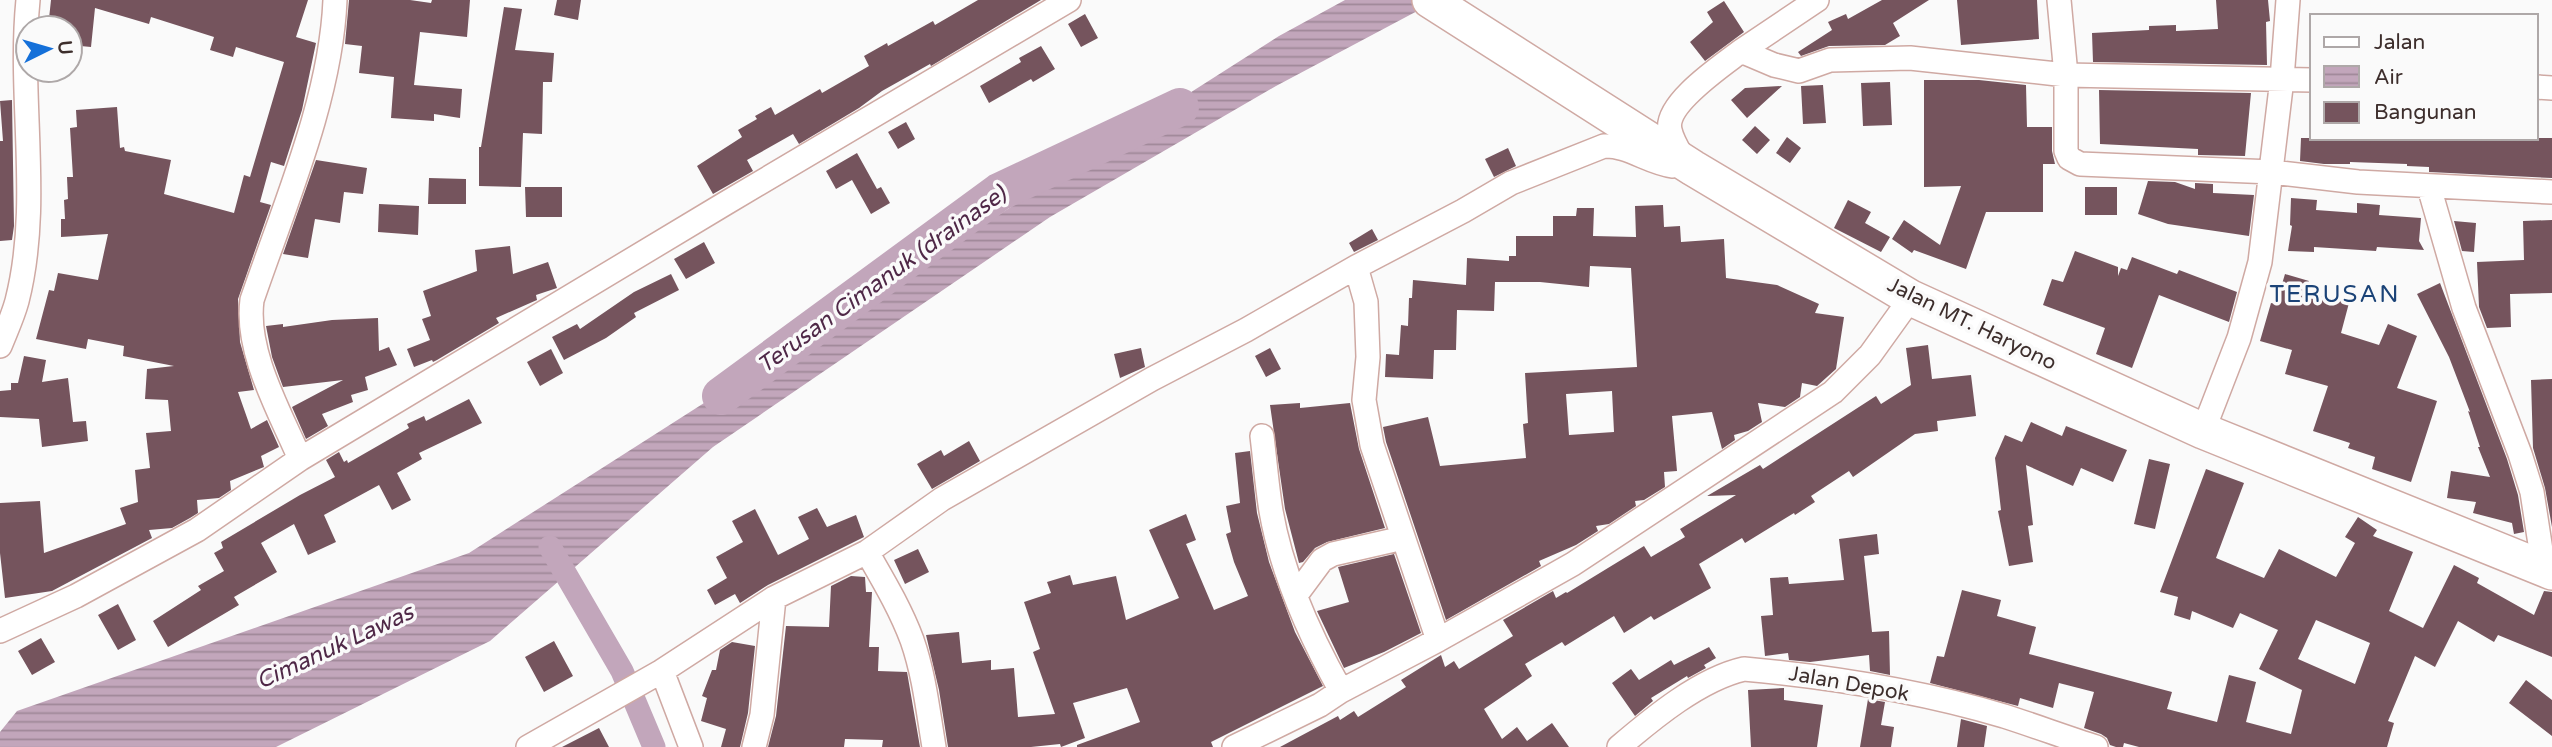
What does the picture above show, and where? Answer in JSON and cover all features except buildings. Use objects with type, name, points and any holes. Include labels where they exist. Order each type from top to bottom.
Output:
[{"type":"main road","name":"Jalan MT. Haryono","points":[[1430,0],[1688,164],[1911,298],[2203,431],[2548,571]]},
{"type":"street","points":[[0,346],[17,303],[25,247],[29,197],[25,77],[28,0]]},
{"type":"street","points":[[299,459],[254,346],[250,313],[325,81],[334,34],[335,0]]},
{"type":"street","points":[[0,631],[76,596],[197,530],[299,459],[1069,0]]},
{"type":"street","points":[[528,747],[662,671],[774,598],[867,552],[942,499],[1152,379],[1511,183],[1604,146],[1616,145],[1659,164],[1688,164],[1669,128],[1671,117],[1681,101],[1741,51],[1817,0]]},
{"type":"street","points":[[2059,0],[2066,75],[2064,142],[2066,151],[2074,162],[2272,173],[2358,183],[2552,192]]},
{"type":"street","points":[[2203,431],[2239,338],[2260,262],[2272,173],[2288,0]]},
{"type":"street","points":[[1741,51],[1774,65],[1799,71],[1830,60],[1910,58],[2066,75],[2310,80]]},
{"type":"street","points":[[2429,187],[2464,308],[2532,492],[2548,571]]},
{"type":"street","points":[[1356,267],[1366,302],[1368,357],[1364,400],[1372,445],[1438,640]]},
{"type":"street","points":[[1234,747],[1320,705],[1573,564],[1833,392],[1870,355],[1911,298]]},
{"type":"street","points":[[1262,436],[1271,512],[1296,595],[1341,691]]},
{"type":"street","points":[[1296,595],[1322,560],[1333,554],[1403,538]]},
{"type":"street","points":[[867,552],[893,597],[912,641],[923,681],[933,747]]},
{"type":"street","points":[[754,747],[762,715],[774,598]]},
{"type":"street","name":"Jalan Depok","points":[[1619,747],[1651,721],[1709,683],[1744,669],[1829,678],[1923,697],[2002,716],[2096,747]]},
{"type":"street","points":[[662,671],[691,747]]},
{"type":"water","name":"Cimanuk Lawas","points":[[1345,0],[1438,0],[1276,86],[1050,217],[713,447],[490,641],[276,747],[0,747],[0,732],[17,711],[469,553],[1279,36]]},
{"type":"waterway","name":"Terusan Cimanuk (drainase)","points":[[721,396],[999,192],[1180,107]]},
{"type":"waterway","points":[[550,547],[622,671],[654,747]]},
{"type":"district","name":"TERUSAN","points":[[2335,294]]}]
